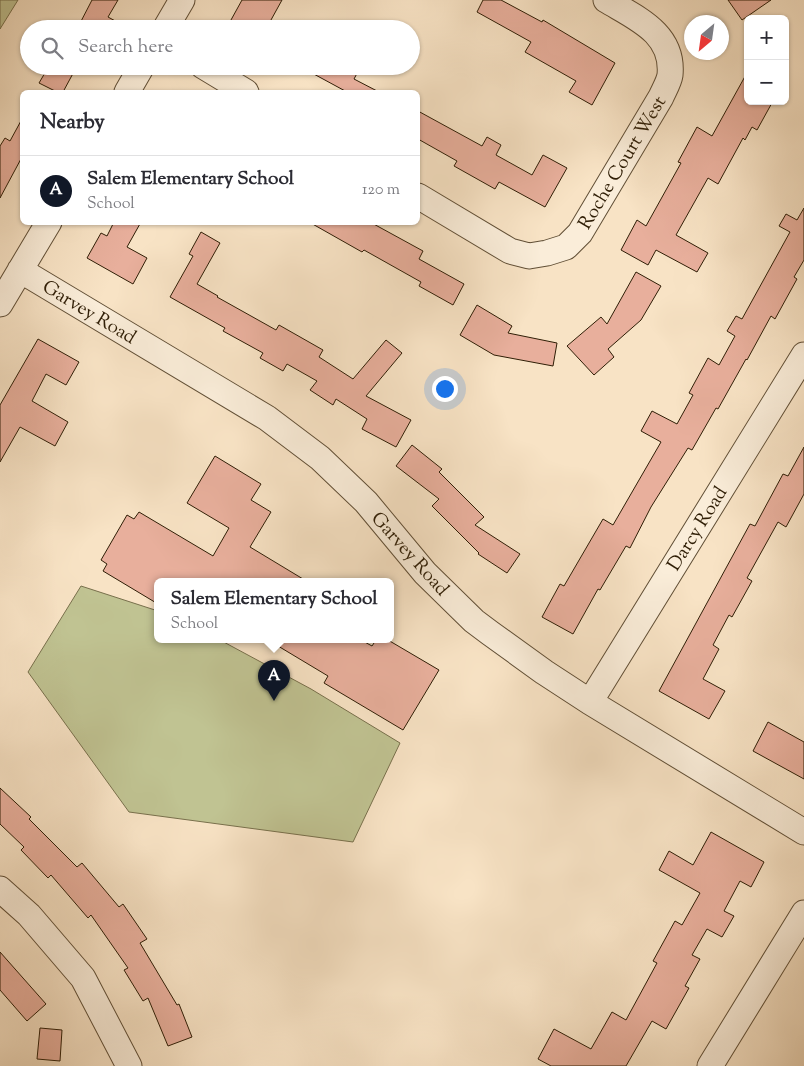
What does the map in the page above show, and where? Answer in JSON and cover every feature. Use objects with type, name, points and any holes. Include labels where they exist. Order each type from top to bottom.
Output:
[{"type":"street","points":[[170,20],[182,0]]},
{"type":"street","name":"Roche Court West","points":[[420,197],[510,251],[529,256],[547,254],[566,247],[580,233],[662,97],[670,76],[668,54],[660,36],[645,24],[606,0]]},
{"type":"street","points":[[128,90],[137,75]]},
{"type":"street","points":[[218,75],[243,90]]},
{"type":"street","points":[[0,304],[47,225]]},
{"type":"street","name":"Garvey Road","points":[[20,270],[267,418],[320,458],[366,502],[425,573],[474,621],[544,672],[590,702],[804,832]]},
{"type":"street","name":"Darcy Road","points":[[590,702],[804,355]]},
{"type":"street","points":[[0,889],[29,915],[83,978],[129,1066]]},
{"type":"street","points":[[710,1066],[804,913]]},
{"type":"green space","points":[[0,0],[18,0],[0,29]]},
{"type":"green space","points":[[81,586],[154,610],[154,643],[226,643],[311,689],[400,743],[353,842],[129,812],[28,672]]},
{"type":"building","points":[[92,0],[118,0],[108,17],[114,20],[82,20]]},
{"type":"building","points":[[242,0],[282,0],[271,20],[231,20]]},
{"type":"building","points":[[483,0],[501,0],[542,22],[543,20],[615,63],[592,105],[569,92],[576,81],[525,52],[531,42],[477,12]]},
{"type":"building","points":[[728,0],[771,0],[749,15],[744,15],[742,20]]},
{"type":"building","points":[[44,75],[72,75],[64,90],[53,90],[39,83]]},
{"type":"building","points":[[316,75],[356,75],[354,79],[375,90],[343,90]]},
{"type":"building","points":[[744,78],[744,105],[771,105],[757,130],[752,127],[745,140],[743,138],[718,184],[708,178],[676,235],[708,253],[697,272],[656,250],[648,265],[621,250],[637,220],[646,226],[681,163],[678,162],[697,127],[712,136]]},
{"type":"building","points":[[420,112],[482,146],[487,137],[501,145],[496,155],[532,175],[543,155],[567,168],[545,207],[499,182],[495,189],[454,166],[457,161],[420,140]]},
{"type":"building","points":[[20,123],[20,161],[0,198],[0,146],[5,138],[10,141]]},
{"type":"building","points":[[804,208],[804,260],[794,277],[797,279],[775,319],[771,316],[747,360],[692,450],[688,448],[651,507],[630,548],[626,546],[600,590],[598,589],[573,634],[542,617],[560,584],[564,586],[603,519],[613,525],[661,442],[641,431],[652,411],[677,424],[693,395],[689,393],[708,358],[719,365],[735,336],[727,331],[736,316],[742,319],[790,232],[779,226],[786,214],[797,220]]},
{"type":"building","points":[[112,225],[139,225],[127,247],[147,258],[133,284],[87,258],[101,233],[107,236]]},
{"type":"building","points":[[314,225],[375,225],[423,251],[419,259],[464,284],[453,305],[419,286],[421,282],[364,250],[362,252]]},
{"type":"building","points":[[201,232],[220,243],[197,284],[276,330],[279,325],[323,350],[319,357],[353,379],[386,340],[402,353],[366,396],[411,420],[396,447],[362,429],[367,419],[336,399],[333,405],[310,390],[317,381],[287,364],[283,371],[260,358],[263,353],[223,331],[225,328],[170,297],[193,256],[189,254]]},
{"type":"building","points":[[636,272],[661,286],[641,320],[608,349],[614,357],[594,375],[567,346],[601,317],[607,324]]},
{"type":"building","points":[[477,305],[512,326],[508,333],[557,343],[553,366],[494,355],[460,335]]},
{"type":"building","points":[[38,339],[79,362],[66,385],[46,374],[32,401],[68,422],[55,446],[20,427],[0,462],[0,405]]},
{"type":"building","points":[[412,445],[442,469],[439,472],[484,517],[475,525],[520,554],[507,573],[478,554],[432,506],[439,499],[396,466]]},
{"type":"building","points":[[804,447],[804,494],[786,527],[778,522],[747,578],[752,581],[732,617],[729,615],[713,645],[719,649],[703,679],[725,691],[709,719],[659,691],[750,524],[755,526],[783,474],[788,476]]},
{"type":"building","points":[[215,456],[261,484],[251,500],[271,512],[250,547],[301,578],[154,578],[154,602],[103,571],[107,564],[101,560],[127,515],[134,519],[139,512],[213,556],[229,528],[187,503]]},
{"type":"building","points":[[273,643],[366,643],[372,646],[374,643],[393,643],[439,670],[403,730],[324,683],[328,676]]},
{"type":"building","points":[[768,722],[804,742],[804,779],[753,751]]},
{"type":"building","points":[[0,788],[31,817],[29,819],[77,867],[82,863],[119,907],[123,904],[147,939],[140,943],[177,1005],[179,1004],[192,1037],[168,1046],[148,998],[143,1001],[124,970],[128,968],[91,915],[88,918],[51,875],[48,878],[21,850],[24,847],[0,824]]},
{"type":"building","points":[[711,832],[764,862],[751,887],[740,881],[724,911],[734,916],[722,937],[707,929],[692,955],[700,959],[685,986],[689,988],[666,1029],[652,1021],[626,1066],[551,1066],[538,1059],[554,1029],[591,1049],[612,1012],[626,1020],[657,963],[653,961],[675,921],[682,925],[700,893],[659,870],[669,851],[693,865]]},
{"type":"building","points":[[0,952],[46,1004],[27,1021],[0,990]]},
{"type":"building","points":[[40,1028],[62,1030],[60,1061],[37,1059]]},
{"type":"place","name":"Salem Elementary School","points":[[274,701]]}]
